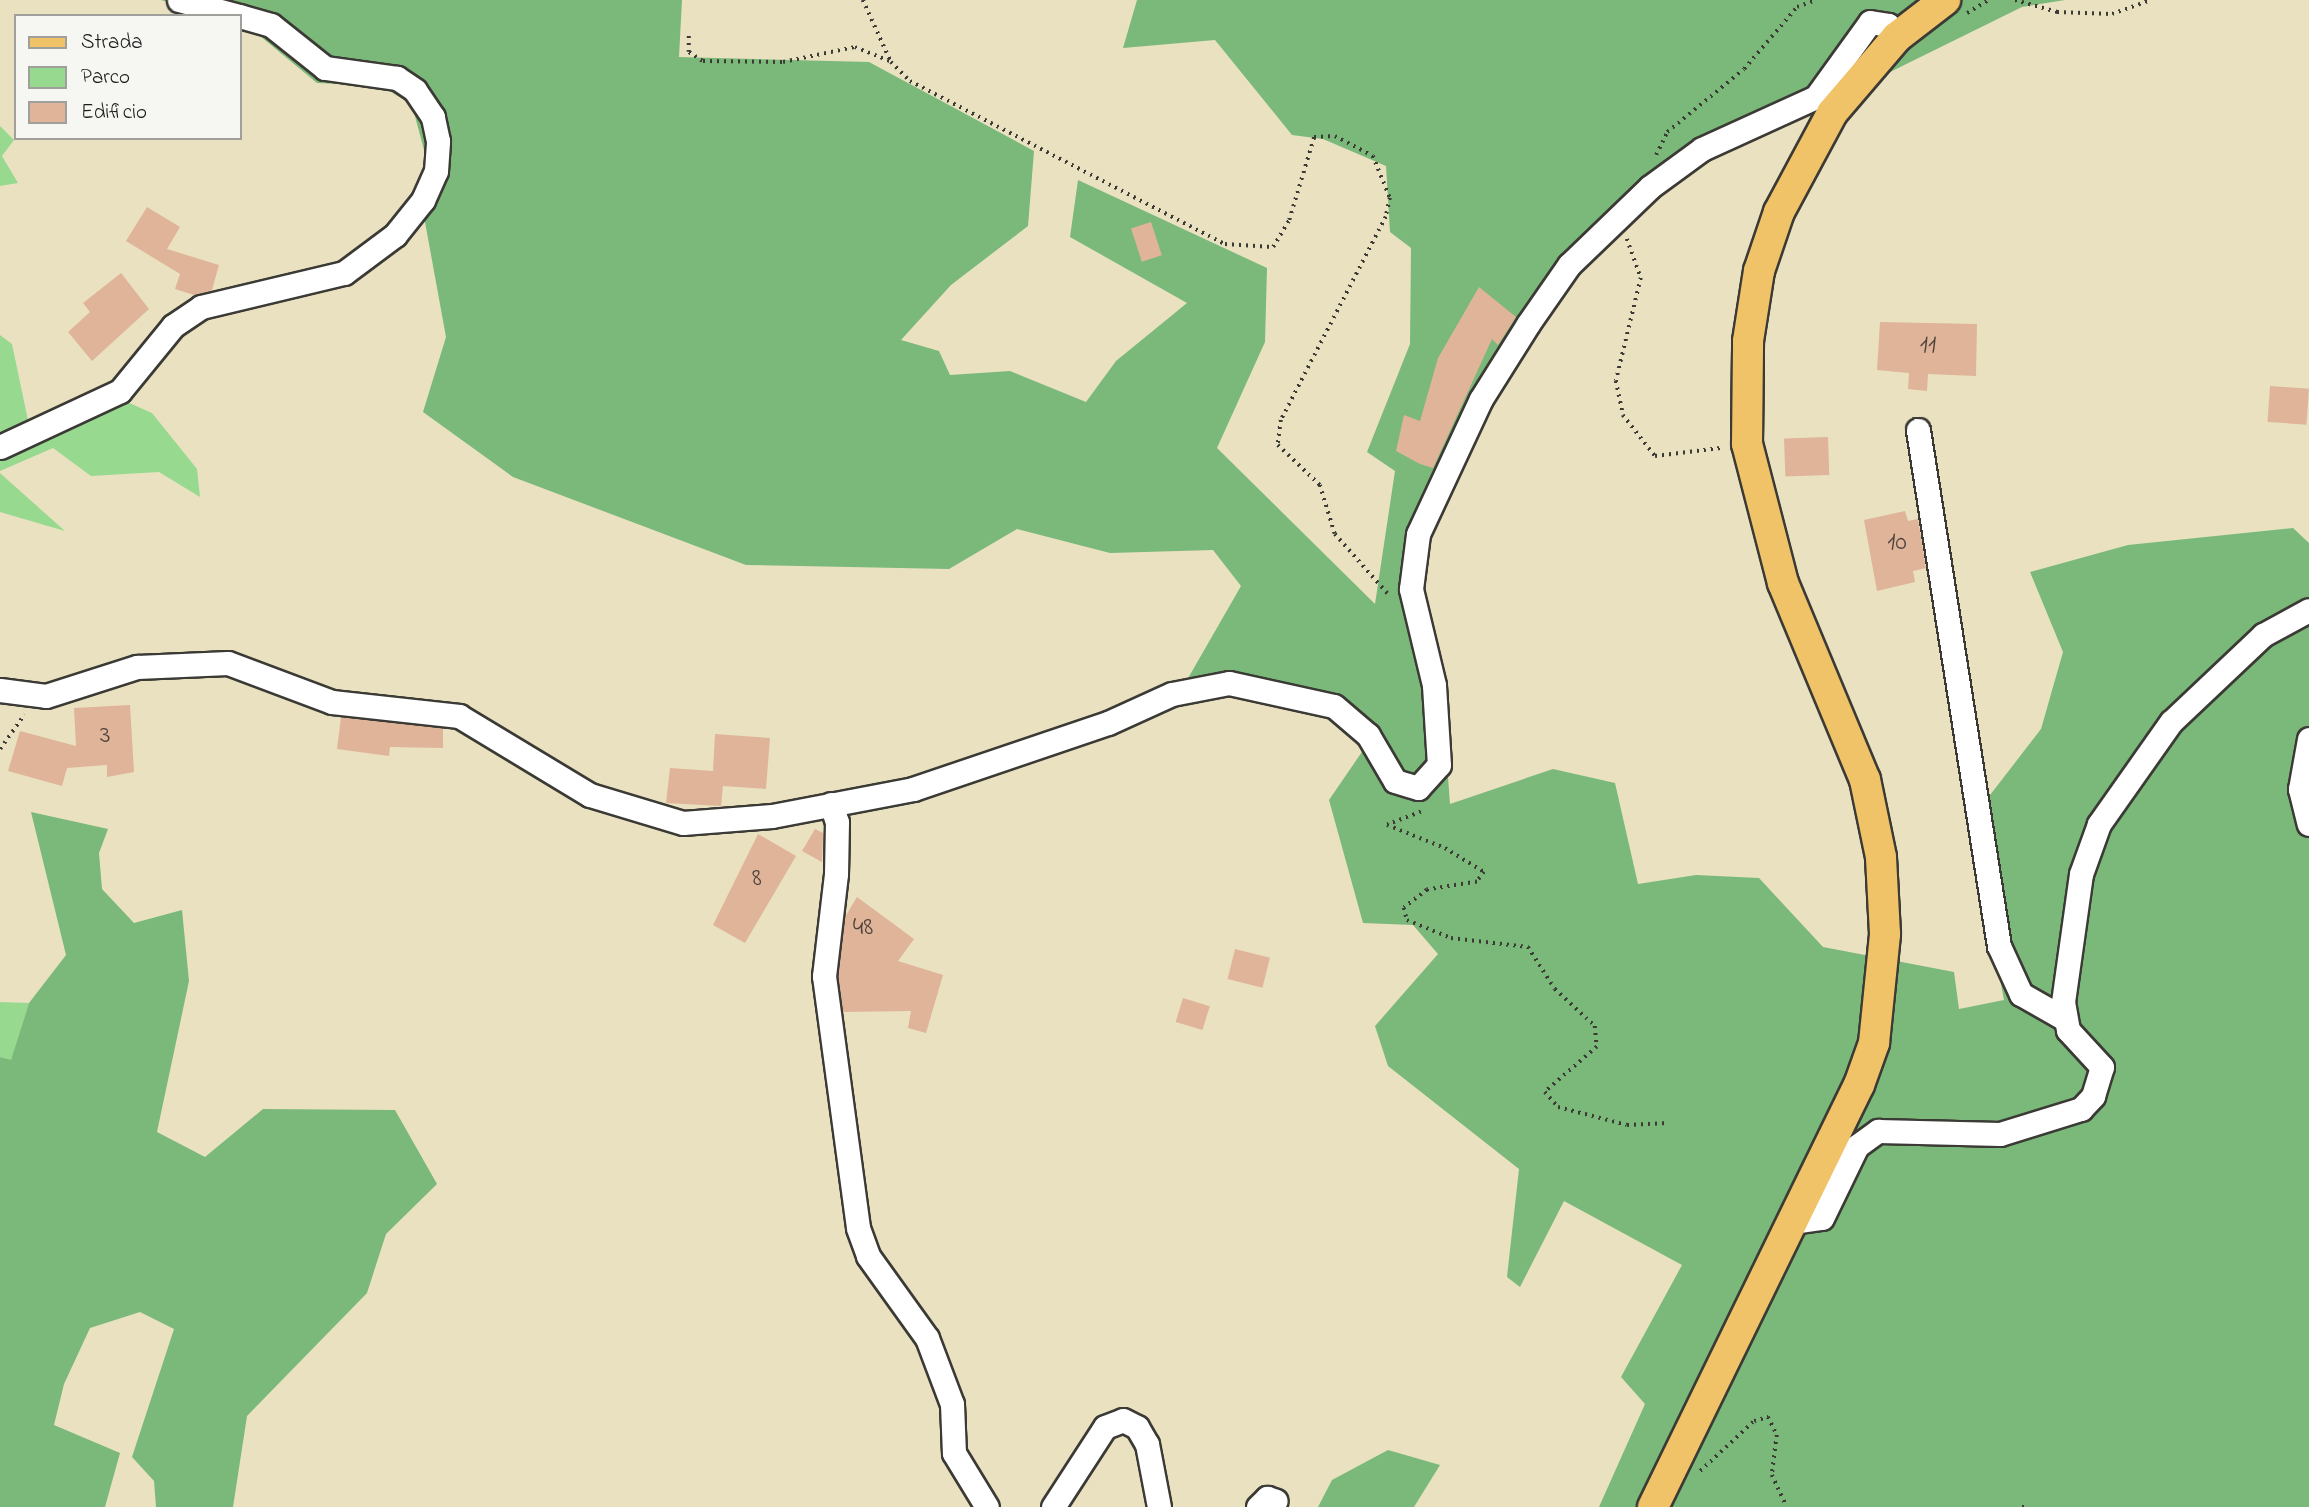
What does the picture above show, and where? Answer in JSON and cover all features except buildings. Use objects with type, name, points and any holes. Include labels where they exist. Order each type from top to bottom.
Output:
[{"type":"main road","points":[[1653,1507],[1792,1222],[1874,1043],[1884,893],[1864,780],[1783,583],[1746,444],[1748,341],[1759,271],[1779,212],[1832,113],[1898,37],[1945,0]]},
{"type":"street","points":[[179,0],[232,14]]},
{"type":"street","points":[[0,447],[120,391],[173,326],[201,307],[320,283],[353,269],[395,235],[432,184],[436,127],[415,90],[397,78],[326,68],[271,25],[242,17]]},
{"type":"street","points":[[0,690],[37,696],[137,667],[228,663],[332,702],[459,716],[590,795],[635,813],[683,822],[831,804],[944,781],[1172,694],[1229,683],[1334,706],[1368,735],[1395,781],[1426,785],[1439,765],[1436,701],[1415,624],[1411,589],[1418,534],[1481,399],[1569,265],[1650,187],[1702,149],[1816,97],[1870,22],[1888,25],[1898,37]]},
{"type":"street","points":[[1792,1222],[1822,1218],[1857,1146],[1878,1131],[1947,1138],[2000,1134],[2081,1109],[2101,1082],[2102,1067],[2063,1018],[2021,994],[1999,946],[1918,430]]},
{"type":"street","points":[[2063,1018],[2081,874],[2112,801],[2152,743],[2199,694],[2263,635],[2309,610]]},
{"type":"street","points":[[2309,739],[2300,789],[2309,824]]},
{"type":"street","points":[[831,804],[837,822],[836,874],[824,976],[858,1228],[868,1256],[927,1338],[952,1404],[954,1453],[988,1507]]},
{"type":"street","points":[[1054,1507],[1105,1427],[1123,1420],[1137,1427],[1147,1444],[1159,1507]]},
{"type":"path","points":[[863,0],[891,62]]},
{"type":"path","points":[[1650,187],[1648,170],[1667,132],[1744,69],[1797,7],[1816,0]]},
{"type":"path","points":[[2014,0],[2057,12],[2112,14],[2151,0]]},
{"type":"path","points":[[689,36],[689,52],[703,61],[783,62],[855,47],[891,62],[934,95],[1226,244],[1273,247],[1289,220],[1314,137],[1335,136],[1373,156],[1390,198],[1386,217],[1281,420],[1278,445],[1320,485],[1335,534],[1415,624]]},
{"type":"path","points":[[1611,222],[1637,255],[1641,278],[1616,381],[1623,415],[1655,456],[1746,444]]},
{"type":"path","points":[[0,749],[37,696]]},
{"type":"path","points":[[1426,785],[1436,801],[1387,825],[1445,848],[1484,873],[1477,882],[1427,890],[1404,908],[1407,920],[1451,938],[1528,947],[1555,989],[1595,1026],[1597,1047],[1545,1092],[1558,1107],[1627,1125],[1668,1123]]},
{"type":"path","points":[[1697,1474],[1754,1421],[1768,1417],[1777,1435],[1772,1475],[1787,1507]]},
{"type":"green space","points":[[161,0],[682,0],[679,57],[869,62],[1034,151],[1028,226],[951,285],[901,340],[939,351],[950,375],[1010,371],[1086,402],[1116,361],[1187,303],[1070,237],[1078,180],[1267,268],[1265,342],[1217,448],[1375,604],[1395,471],[1367,452],[1410,344],[1411,248],[1390,232],[1386,166],[1323,139],[1292,135],[1215,40],[1123,48],[1137,0],[2065,0],[2022,7],[1683,174],[1579,273],[1495,393],[1436,510],[1422,594],[1439,655],[1450,804],[1553,769],[1615,783],[1638,884],[1696,875],[1759,878],[1823,947],[1954,972],[1959,1009],[2004,1000],[1970,821],[2041,729],[2063,652],[2030,572],[2128,545],[2293,528],[2309,543],[2309,1507],[1599,1507],[1645,1404],[1621,1377],[1682,1265],[1564,1201],[1520,1287],[1507,1277],[1519,1169],[1388,1066],[1375,1026],[1438,954],[1413,925],[1363,923],[1329,800],[1366,746],[1318,709],[1187,680],[1241,586],[1213,550],[1110,553],[1017,529],[949,569],[746,565],[513,477],[423,412],[446,337],[423,211],[428,165],[412,105],[382,86],[317,83],[249,27],[242,25],[242,14],[207,14]]},
{"type":"green space","points":[[0,126],[14,140],[2,156],[18,183],[0,186]]},
{"type":"green space","points":[[0,335],[12,344],[30,430],[127,402],[152,413],[197,469],[200,497],[159,472],[91,476],[53,448],[0,471]]},
{"type":"green space","points":[[0,473],[65,531],[0,512]]},
{"type":"green space","points":[[31,812],[108,829],[99,853],[102,889],[134,923],[182,910],[189,981],[157,1132],[205,1157],[263,1109],[395,1110],[437,1184],[386,1234],[367,1293],[247,1416],[233,1507],[156,1507],[154,1481],[132,1457],[174,1329],[140,1312],[90,1328],[64,1384],[54,1425],[120,1453],[105,1507],[0,1507],[0,1057],[11,1060],[29,1003],[66,955]]},
{"type":"green space","points":[[0,1002],[29,1003],[11,1061],[0,1057]]},
{"type":"green space","points":[[1388,1450],[1440,1465],[1414,1507],[1318,1507],[1332,1480]]}]
